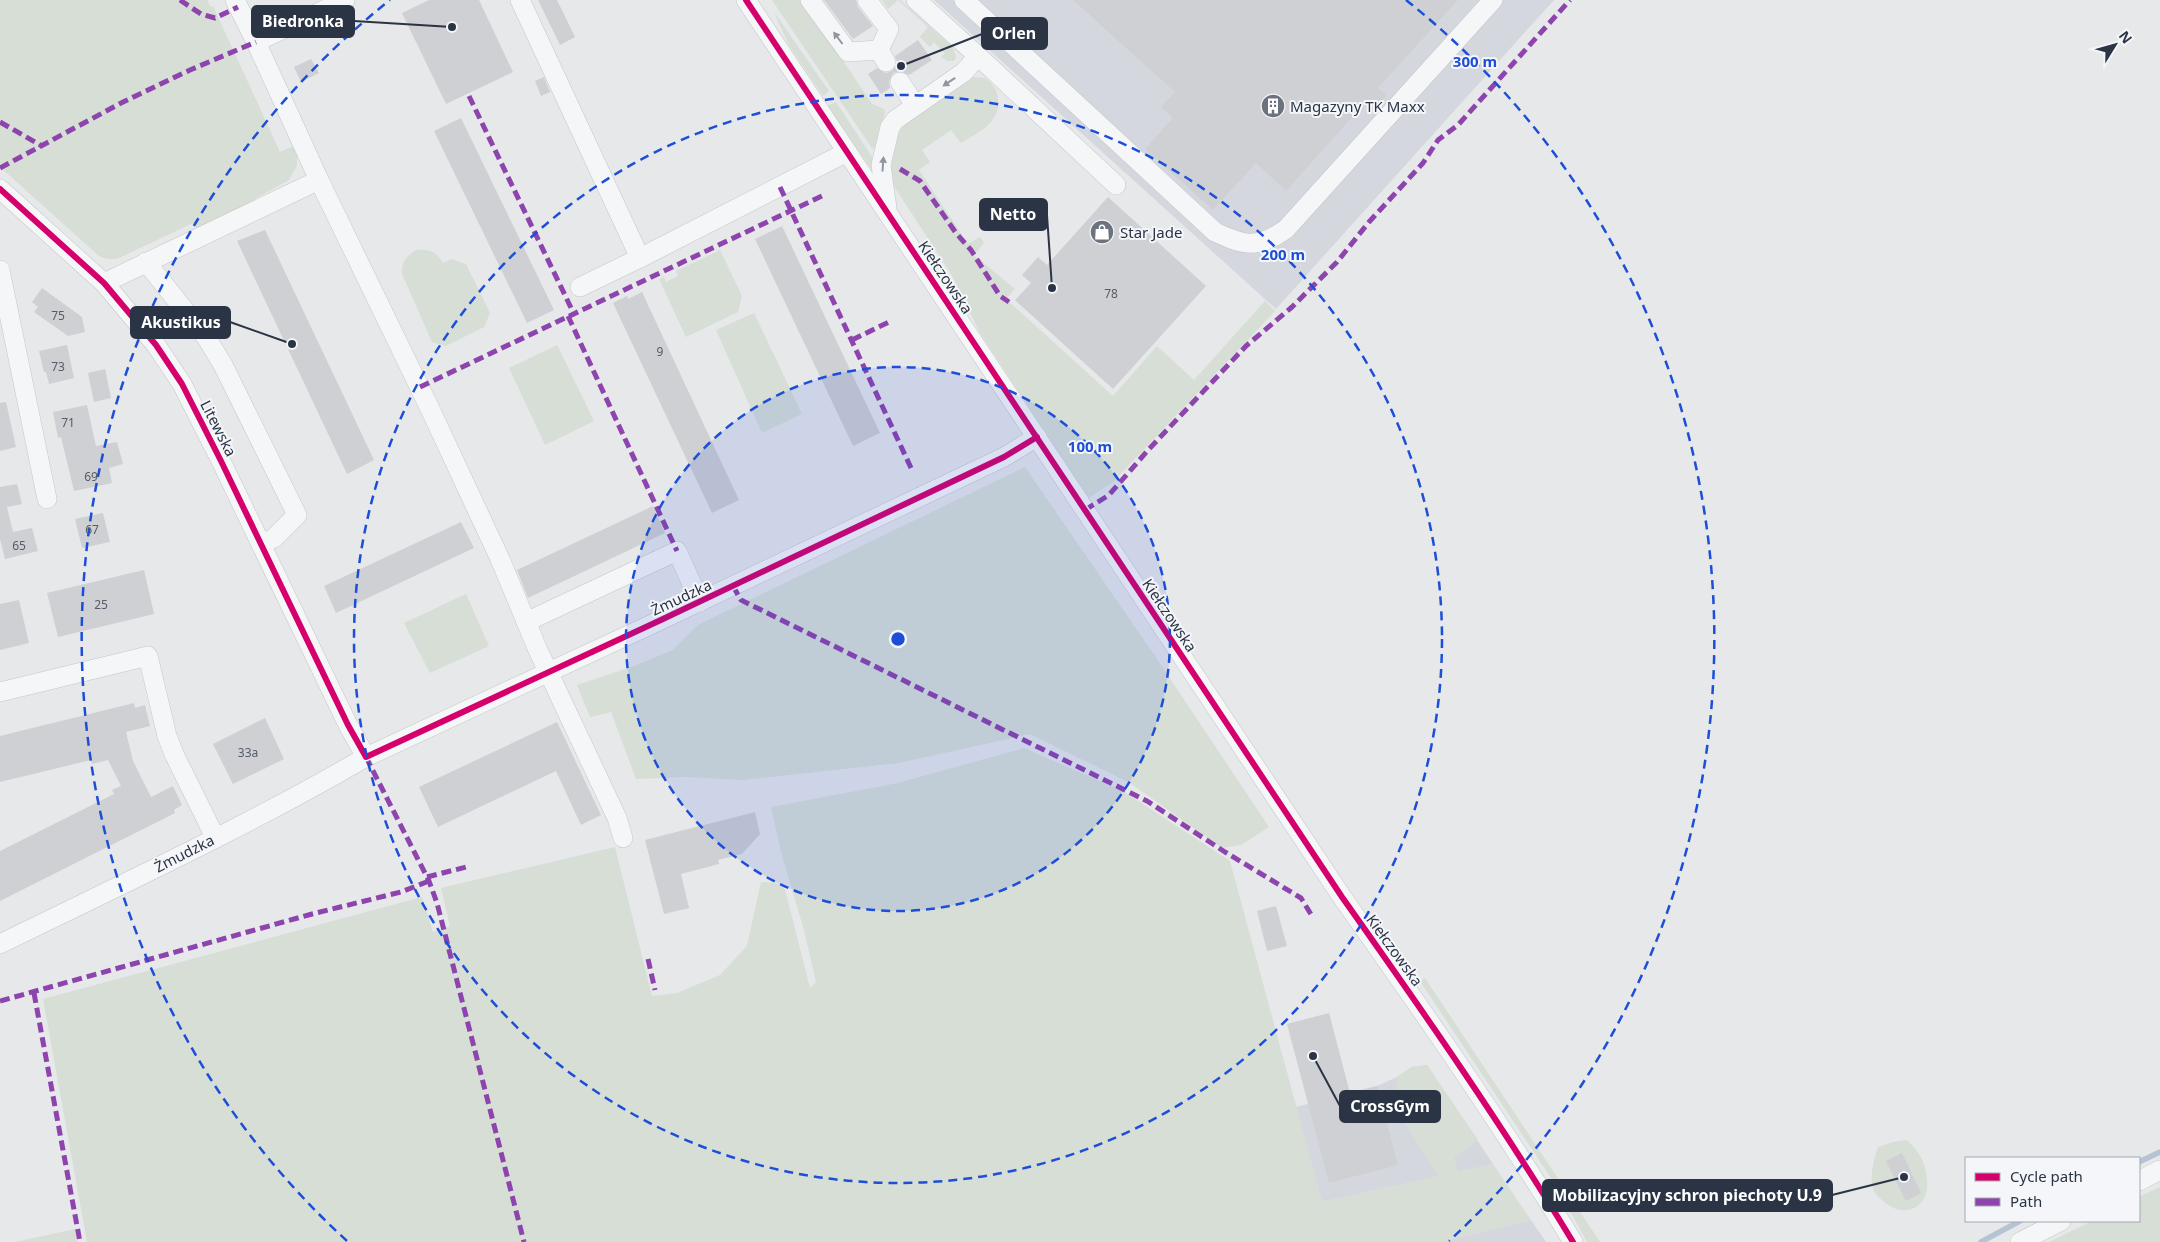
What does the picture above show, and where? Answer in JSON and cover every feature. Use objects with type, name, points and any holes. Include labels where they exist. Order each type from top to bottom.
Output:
[{"type":"street","points":[[235,0],[319,180],[432,411],[500,559],[548,672],[617,818],[623,838]]},
{"type":"street","points":[[256,42],[345,0]]},
{"type":"street","points":[[520,0],[640,258]]},
{"type":"street","name":"Kiełczowska","points":[[746,0],[1342,897],[1427,1016],[1523,1160],[1573,1242]]},
{"type":"street","points":[[810,0],[848,52],[882,56],[888,29],[867,0]]},
{"type":"street","points":[[916,0],[1116,185]]},
{"type":"street","points":[[964,0],[1215,232],[1237,242],[1251,243],[1273,238],[1286,228],[1493,0]]},
{"type":"street","points":[[888,212],[881,165],[890,127],[894,120],[964,72],[978,56]]},
{"type":"street","points":[[900,82],[915,105]]},
{"type":"street","points":[[580,287],[848,152]]},
{"type":"street","points":[[104,283],[319,180]]},
{"type":"street","name":"Litewska","points":[[0,189],[104,283],[156,346],[182,384],[262,544],[348,725],[366,757]]},
{"type":"street","points":[[146,262],[206,337],[224,365],[297,515],[274,538],[262,544]]},
{"type":"street","points":[[0,270],[47,499]]},
{"type":"street","name":"Żmudzka","points":[[0,944],[215,837],[332,777],[366,757],[700,602],[1004,456],[1037,437]]},
{"type":"street","points":[[526,622],[677,551],[700,602]]},
{"type":"street","points":[[0,692],[148,656],[167,736],[215,837]]},
{"type":"street","points":[[2140,1180],[2160,1170]]},
{"type":"street","points":[[2020,1242],[2060,1222]]},
{"type":"shaded area","points":[[0,0],[207,0],[211,7],[213,6],[280,152],[294,146],[297,154],[297,165],[289,180],[198,230],[193,223],[117,259],[107,259],[99,256],[0,167]]},
{"type":"shaded area","points":[[772,0],[802,0],[872,104],[884,109],[885,112],[876,149],[872,148]]},
{"type":"shaded area","points":[[882,0],[898,0],[888,9]]},
{"type":"shaded area","points":[[898,0],[951,46],[956,58],[953,61],[948,61],[941,57],[945,53],[934,42],[930,47],[920,37],[928,27]]},
{"type":"shaded area","points":[[934,0],[1554,0],[1276,309]]},
{"type":"shaded area","points":[[774,12],[829,91],[823,96],[789,45]]},
{"type":"shaded area","points":[[972,77],[985,78],[994,88],[998,101],[998,109],[995,115],[980,131],[961,143],[951,130],[922,150],[930,162],[919,170],[968,244],[980,237],[984,243],[974,255],[1015,289],[1006,299],[1113,396],[1157,346],[1194,380],[1265,301],[1275,311],[1113,482],[1089,498],[980,333],[951,274],[890,180],[895,142],[906,123],[913,115],[933,101]]},
{"type":"shaded area","points":[[836,102],[874,160],[872,170],[827,106]]},
{"type":"shaded area","points":[[416,250],[432,252],[443,263],[451,259],[466,264],[490,313],[484,327],[446,346],[432,342],[402,274],[402,266],[405,260]]},
{"type":"shaded area","points":[[720,250],[742,296],[738,312],[686,337],[659,279],[664,277],[666,282],[678,276],[676,271]]},
{"type":"shaded area","points":[[754,313],[802,414],[762,433],[716,330]]},
{"type":"shaded area","points":[[557,345],[594,421],[545,445],[509,368]]},
{"type":"shaded area","points":[[1025,467],[1155,656],[1269,827],[1241,845],[1222,848],[1130,783],[1030,734],[899,763],[744,780],[687,777],[636,779],[611,712],[590,717],[577,685],[634,666],[673,650],[698,625]]},
{"type":"shaded area","points":[[466,594],[489,646],[430,673],[404,623]]},
{"type":"shaded area","points":[[1024,748],[1123,791],[1230,861],[1322,1202],[1438,1176],[1406,1125],[1395,1078],[1412,1067],[1427,1065],[1478,1140],[1454,1158],[1458,1171],[1493,1164],[1531,1220],[1440,1242],[87,1242],[43,999],[422,897],[433,932],[450,926],[441,888],[615,847],[652,996],[677,993],[720,975],[747,946],[761,882],[777,883],[785,890],[810,988],[816,982],[804,930],[781,852],[771,807],[898,783]]},
{"type":"shaded area","points":[[1425,978],[1600,1242],[1587,1242],[1553,1181],[1420,981]]},
{"type":"shaded area","points":[[1427,1065],[1493,1164],[1322,1202],[1296,1107],[1377,1086],[1395,1078],[1412,1067]]},
{"type":"shaded area","points":[[1907,1140],[1915,1148],[1923,1163],[1927,1190],[1920,1204],[1907,1210],[1899,1210],[1891,1207],[1876,1194],[1872,1184],[1872,1173],[1878,1147]]},
{"type":"shaded area","points":[[2160,1187],[2160,1242],[2049,1242],[2090,1222],[2140,1222],[2140,1197]]},
{"type":"shaded area","points":[[1531,1220],[1546,1242],[1440,1242]]},
{"type":"shaded area","points":[[75,1229],[77,1242],[15,1242]]},
{"type":"building","points":[[429,0],[479,0],[513,72],[446,104],[402,13]]},
{"type":"building","points":[[538,0],[557,0],[575,37],[560,45]]},
{"type":"building","points":[[824,0],[856,0],[858,7],[873,26],[853,39]]},
{"type":"building","name":"Magazyny TK Maxx","points":[[1073,0],[1458,0],[1378,88],[1386,95],[1372,111],[1364,104],[1286,191],[1256,163],[1213,210],[1145,149],[1173,118],[1161,107],[1175,92]]},
{"type":"building","points":[[918,40],[932,60],[909,75],[900,71],[893,73],[889,82],[890,88],[881,94],[868,74],[877,68],[886,73],[892,71],[897,62],[895,56]]},
{"type":"building","points":[[311,59],[319,73],[301,82],[294,67]]},
{"type":"building","points":[[544,77],[550,92],[541,96],[535,81]]},
{"type":"building","points":[[461,118],[554,310],[527,323],[434,131]]},
{"type":"building","points":[[1108,197],[1206,286],[1113,389],[1015,300],[1031,283],[1022,275],[1038,257],[1047,265]]},
{"type":"building","points":[[782,226],[880,433],[853,446],[755,239]]},
{"type":"building","points":[[265,230],[374,460],[347,474],[237,241]]},
{"type":"building","points":[[42,288],[82,317],[85,332],[68,336],[34,312],[38,307],[32,302]]},
{"type":"building","points":[[642,292],[739,500],[712,513],[613,303],[627,296],[628,299]]},
{"type":"building","points":[[67,345],[74,378],[49,384],[39,351]]},
{"type":"building","points":[[105,369],[111,398],[94,402],[88,373]]},
{"type":"building","points":[[6,402],[16,447],[0,451],[0,403]]},
{"type":"building","points":[[87,405],[96,446],[117,442],[123,464],[109,468],[112,483],[74,491],[61,437],[58,438],[53,412]]},
{"type":"building","points":[[17,484],[22,504],[7,507],[13,532],[32,528],[38,551],[5,559],[0,539],[0,487]]},
{"type":"building","points":[[653,506],[665,533],[528,598],[517,570]]},
{"type":"building","points":[[103,513],[110,542],[82,548],[75,519]]},
{"type":"building","points":[[461,522],[474,548],[336,613],[324,586]]},
{"type":"building","points":[[144,570],[154,614],[58,637],[47,593]]},
{"type":"building","points":[[19,600],[29,643],[0,650],[0,604]]},
{"type":"building","points":[[134,703],[135,708],[145,705],[150,726],[126,732],[133,761],[151,797],[173,786],[182,805],[174,810],[175,813],[0,901],[0,851],[114,794],[112,790],[121,786],[108,760],[92,764],[91,760],[0,782],[0,736]]},
{"type":"building","points":[[265,718],[284,759],[233,784],[213,744]]},
{"type":"building","points":[[557,722],[601,815],[581,825],[556,771],[438,827],[419,787]]},
{"type":"building","points":[[755,812],[760,834],[742,854],[718,860],[719,864],[681,874],[689,908],[664,914],[645,840]]},
{"type":"building","points":[[1276,906],[1287,946],[1267,951],[1257,911]]},
{"type":"building","points":[[1329,1013],[1350,1093],[1377,1086],[1398,1165],[1329,1183],[1287,1024]]},
{"type":"building","points":[[1902,1153],[1921,1193],[1906,1201],[1886,1161]]},
{"type":"waterway","points":[[2140,1162],[2160,1152]]},
{"type":"waterway","points":[[1981,1242],[2018,1222]]},
{"type":"marked path","points":[[180,0],[201,14],[215,18],[238,7]]},
{"type":"marked path","points":[[1085,510],[1109,495],[1149,449],[1246,346],[1292,307],[1337,262],[1369,222],[1423,163],[1438,140],[1458,125],[1570,0]]},
{"type":"marked path","points":[[0,168],[123,102],[190,70],[256,42]]},
{"type":"marked path","points":[[469,96],[574,314]]},
{"type":"marked path","points":[[0,122],[42,146]]},
{"type":"marked path","points":[[900,169],[920,181],[956,233],[971,250],[1000,296],[1009,302]]},
{"type":"marked path","points":[[780,187],[912,470]]},
{"type":"marked path","points":[[420,387],[826,194]]},
{"type":"marked path","points":[[568,316],[677,551]]},
{"type":"marked path","points":[[852,340],[891,321]]},
{"type":"marked path","points":[[733,586],[741,600],[1147,801],[1225,852],[1301,898],[1312,916]]},
{"type":"marked path","points":[[366,757],[429,881],[437,903],[524,1242]]},
{"type":"marked path","points":[[427,877],[466,867]]},
{"type":"marked path","points":[[0,1001],[312,914],[401,892],[429,881]]},
{"type":"marked path","points":[[648,959],[655,990]]},
{"type":"marked path","points":[[34,993],[80,1242]]},
{"type":"cycle path","points":[[746,0],[1342,897],[1489,1110],[1573,1242]]},
{"type":"cycle path","points":[[0,189],[104,283],[156,345],[182,384],[348,725],[366,757],[1004,457],[1037,437]]},
{"type":"place","name":"Biedronka","points":[[452,27]]},
{"type":"place","name":"Orlen","points":[[901,66]]},
{"type":"place","name":"Magazyny TK Maxx","points":[[1273,106]]},
{"type":"place","name":"Star Jade","points":[[1102,232]]},
{"type":"place","name":"Netto","points":[[1052,288]]},
{"type":"place","name":"Akustikus","points":[[292,344]]},
{"type":"place","name":"CrossGym","points":[[1313,1056]]},
{"type":"place","name":"Mobilizacyjny schron piechoty U.9","points":[[1904,1177]]}]
